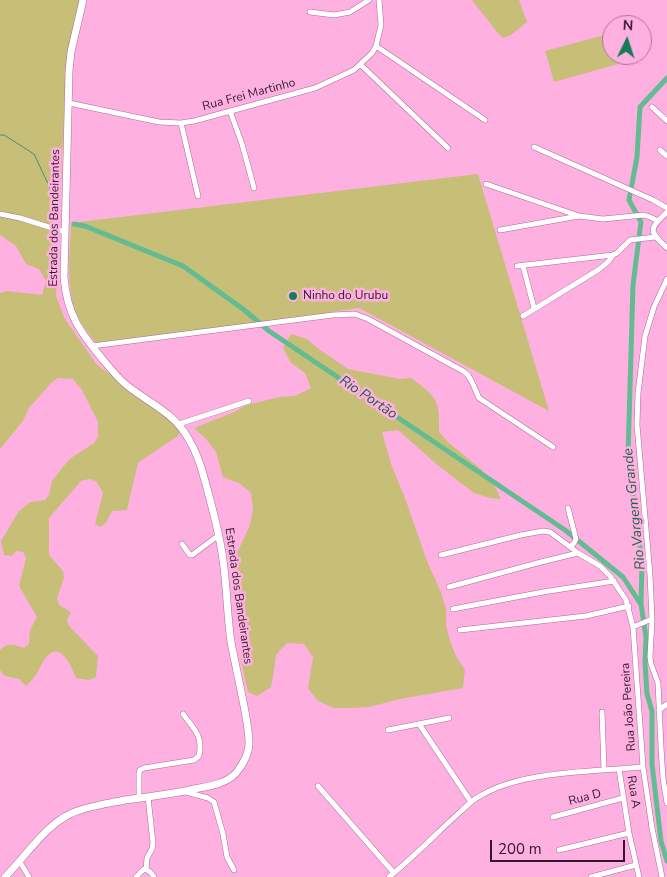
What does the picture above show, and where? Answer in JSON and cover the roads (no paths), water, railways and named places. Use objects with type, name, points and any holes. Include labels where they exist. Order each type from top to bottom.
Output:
[{"type":"main road","name":"Estrada dos Bandeirantes","points":[[5,877],[51,826],[64,817],[78,810],[96,805],[212,785],[230,778],[240,768],[248,748],[249,736],[231,639],[219,535],[197,456],[179,424],[157,405],[138,394],[123,382],[92,346],[75,322],[66,298],[64,277],[69,71],[71,52],[83,0]]},
{"type":"street","points":[[310,12],[334,15],[350,12],[369,0]]},
{"type":"street","name":"Rua Frei Martinho","points":[[69,103],[159,122],[182,123],[315,88],[345,76],[361,65],[372,53],[376,46],[381,25],[379,0]]},
{"type":"street","points":[[376,46],[484,120]]},
{"type":"street","points":[[361,65],[448,148]]},
{"type":"street","points":[[652,107],[667,120]]},
{"type":"street","points":[[230,111],[242,144],[254,188]]},
{"type":"street","points":[[182,123],[198,196]]},
{"type":"street","points":[[534,147],[667,208]]},
{"type":"street","points":[[660,150],[667,156]]},
{"type":"street","points":[[486,184],[580,216],[603,219],[644,215],[658,221]]},
{"type":"street","points":[[667,212],[653,229],[655,237],[667,248]]},
{"type":"street","points":[[0,214],[66,232]]},
{"type":"street","points":[[500,230],[580,216]]},
{"type":"street","points":[[523,316],[598,270],[628,241],[655,237]]},
{"type":"street","points":[[534,308],[520,266],[613,255]]},
{"type":"street","points":[[667,279],[654,307],[646,331],[638,401],[637,438],[646,526],[650,657],[658,683],[663,778],[667,803]]},
{"type":"street","points":[[92,346],[349,313],[355,314],[368,319],[464,371],[468,375],[479,398],[553,446]]},
{"type":"street","points":[[179,424],[248,401]]},
{"type":"street","points":[[568,508],[573,542]]},
{"type":"street","name":"Rua João Pereira","points":[[440,555],[521,535],[543,531],[550,532],[573,542],[580,554],[600,566],[614,581],[629,606],[636,626],[643,767],[652,828],[662,877]]},
{"type":"street","points":[[182,544],[190,555],[219,535]]},
{"type":"street","points":[[449,587],[541,562],[580,554]]},
{"type":"street","points":[[453,609],[614,581]]},
{"type":"street","points":[[460,630],[586,616],[629,606]]},
{"type":"street","points":[[636,626],[649,620]]},
{"type":"street","points":[[659,710],[667,704]]},
{"type":"street","points":[[602,712],[604,770]]},
{"type":"street","points":[[139,798],[140,770],[194,760],[199,756],[200,739],[183,714]]},
{"type":"street","points":[[388,730],[450,718]]},
{"type":"street","points":[[419,724],[471,802]]},
{"type":"street","points":[[318,786],[391,875],[471,802],[507,783],[565,774],[643,767]]},
{"type":"street","name":"Rua A","points":[[619,769],[629,833],[639,877]]},
{"type":"street","points":[[183,791],[208,798],[214,802],[227,857],[234,870]]},
{"type":"street","points":[[146,870],[147,858],[153,843],[148,797]]},
{"type":"street","name":"Rua D","points":[[553,817],[623,798]]},
{"type":"street","points":[[560,850],[629,833]]},
{"type":"street","points":[[20,862],[29,877]]},
{"type":"street","points":[[591,877],[636,865]]},
{"type":"street","points":[[136,877],[146,870]]},
{"type":"street","points":[[146,870],[152,873],[154,877]]},
{"type":"waterway","name":"Rio Vargem Grande","points":[[667,78],[640,107],[637,157],[629,200],[641,222],[633,285],[628,456],[642,563],[641,604],[646,637],[647,694],[652,711],[652,764],[661,841],[667,861]]},
{"type":"waterway","name":"Rio Portão","points":[[0,135],[4,135],[34,154],[51,190],[53,205],[58,214]]},
{"type":"waterway","name":"Rio Portão","points":[[74,224],[85,226],[183,266],[243,309],[269,331],[565,530],[623,577],[640,603]]},
{"type":"place","name":"Ninho do Urubu","points":[[293,296]]}]
